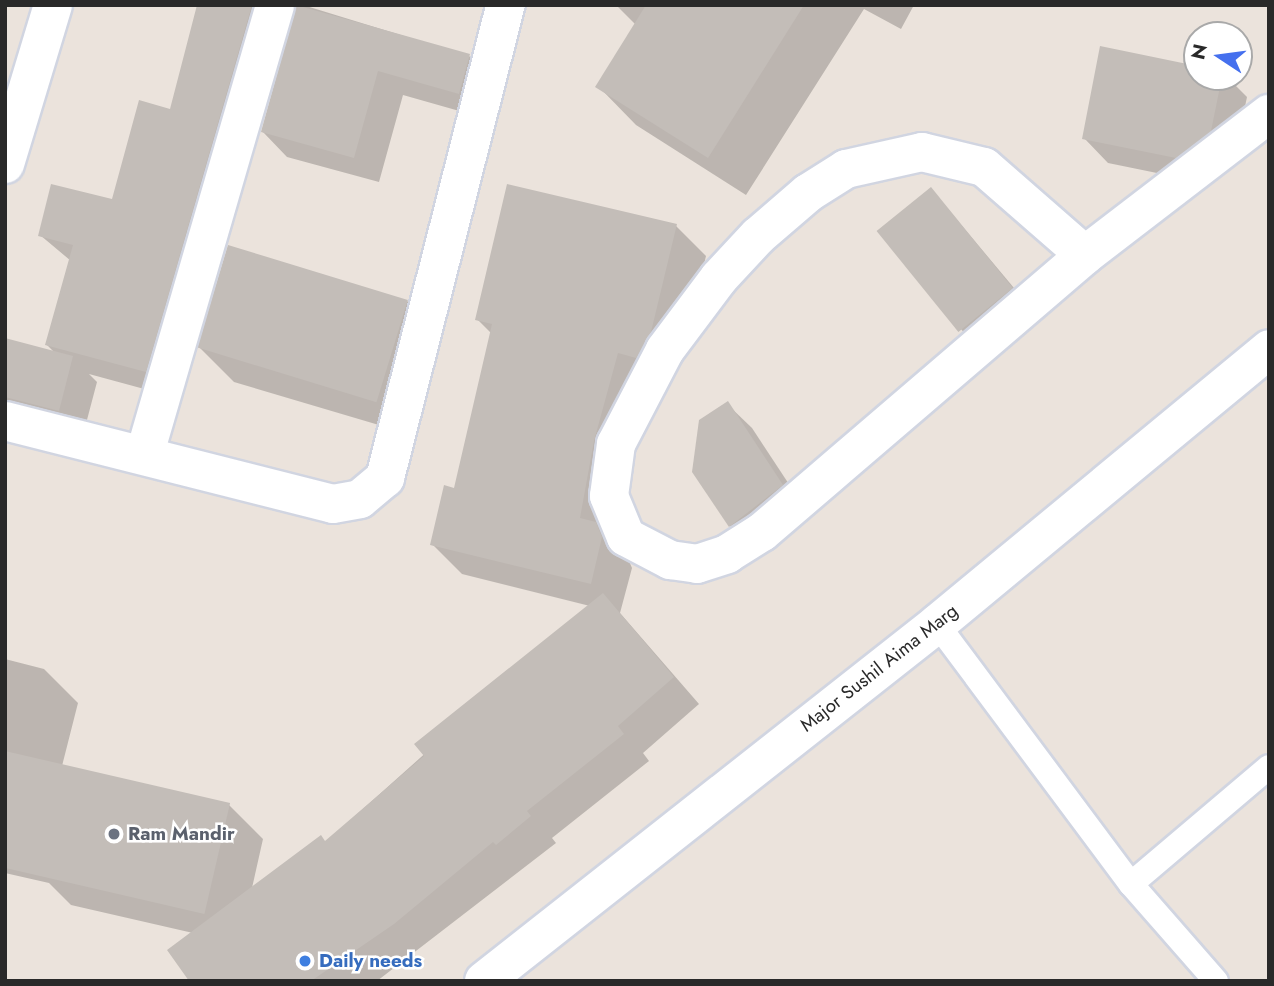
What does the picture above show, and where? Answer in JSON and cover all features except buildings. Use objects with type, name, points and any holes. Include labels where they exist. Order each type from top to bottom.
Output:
[{"type":"street","points":[[5,164],[53,5]]},
{"type":"street","points":[[145,453],[275,5]]},
{"type":"street","points":[[5,421],[145,453],[333,504],[360,499],[386,478],[506,5]]},
{"type":"street","points":[[1085,255],[984,167],[922,152],[846,169],[808,192],[758,236],[719,278],[665,350],[616,444],[609,496],[626,537],[670,560],[697,564],[727,554],[762,532],[1085,255],[1269,114]]},
{"type":"street","name":"Major Sushil Aima Marg","points":[[484,981],[937,624],[1269,349]]},
{"type":"lane","points":[[937,624],[1131,884],[1216,981]]},
{"type":"lane","points":[[1131,884],[1269,767]]},
{"type":"place","name":"Ram Mandir","points":[[114,834]]},
{"type":"place","name":"Daily needs","points":[[305,961]]}]
